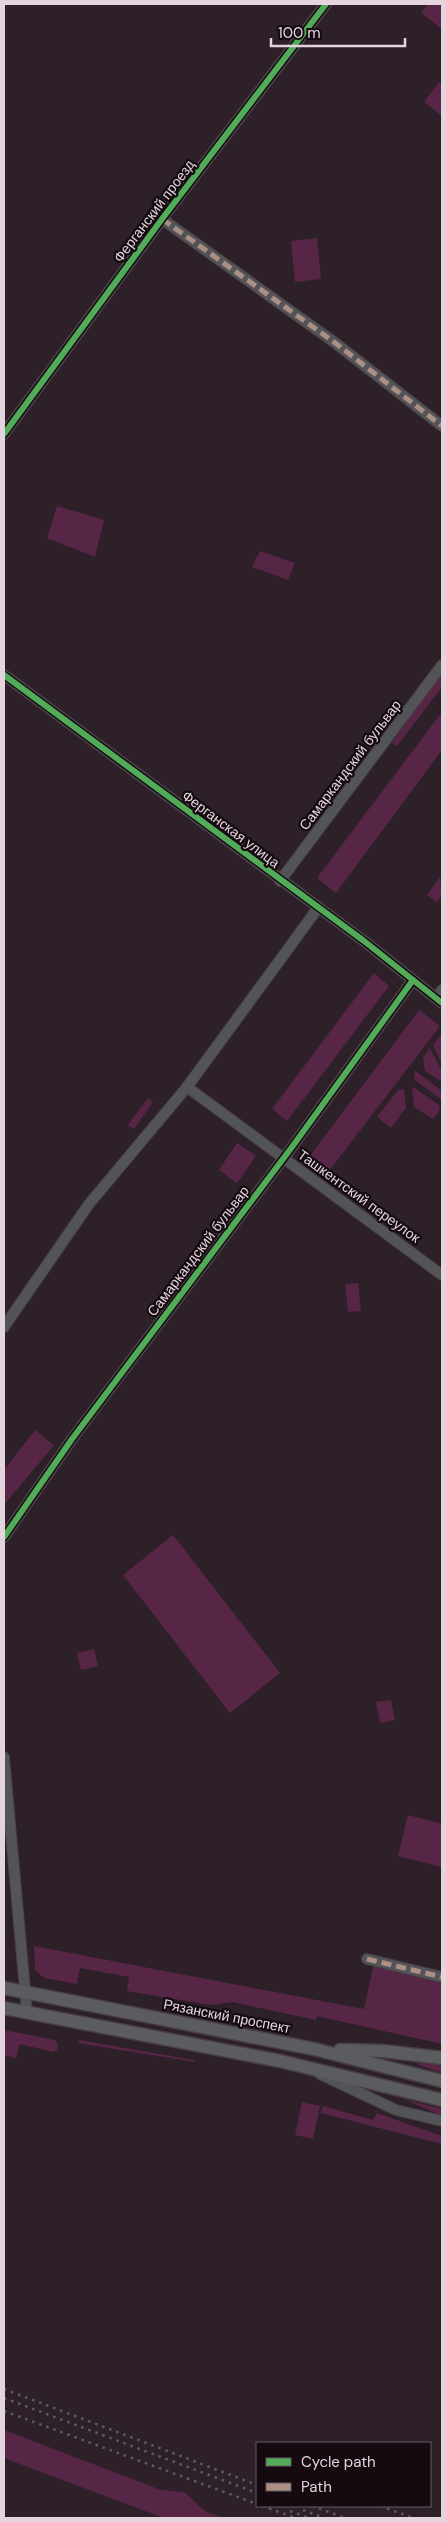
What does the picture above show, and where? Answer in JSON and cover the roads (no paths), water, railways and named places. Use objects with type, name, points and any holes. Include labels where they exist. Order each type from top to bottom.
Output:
[{"type":"main road","name":"Рязанский проспект","points":[[4,1988],[314,2049],[442,2081]]},
{"type":"main road","points":[[4,2008],[300,2066],[442,2100]]},
{"type":"main road","points":[[314,2049],[383,2051],[442,2058]]},
{"type":"street","name":"Ферганский проезд","points":[[4,434],[162,219],[326,4]]},
{"type":"street","points":[[162,219],[334,342],[442,426]]},
{"type":"street","name":"Самаркандский бульвар","points":[[280,882],[442,665]]},
{"type":"street","name":"Ферганская улица","points":[[4,676],[413,980],[440,997]]},
{"type":"street","points":[[4,1327],[89,1204],[187,1087],[318,908]]},
{"type":"street","name":"Самаркандский бульвар","points":[[5,1529],[283,1158],[413,980]]},
{"type":"street","name":"Ташкентский переулок","points":[[187,1087],[442,1275]]},
{"type":"street","points":[[4,1757],[27,2012]]},
{"type":"street","points":[[367,1959],[442,1976]]},
{"type":"street","points":[[300,2066],[396,2110],[442,2121]]},
{"type":"railway","points":[[4,2389],[256,2485]]},
{"type":"railway","points":[[4,2398],[256,2493]]},
{"type":"railway","points":[[4,2411],[256,2504]]},
{"type":"railway","points":[[265,2507],[296,2518]]},
{"type":"railway","points":[[315,2507],[345,2518]]},
{"type":"railway","points":[[383,2507],[413,2518]]},
{"type":"railway","points":[[303,2510],[324,2518]]},
{"type":"railway","points":[[290,2511],[309,2518]]}]
